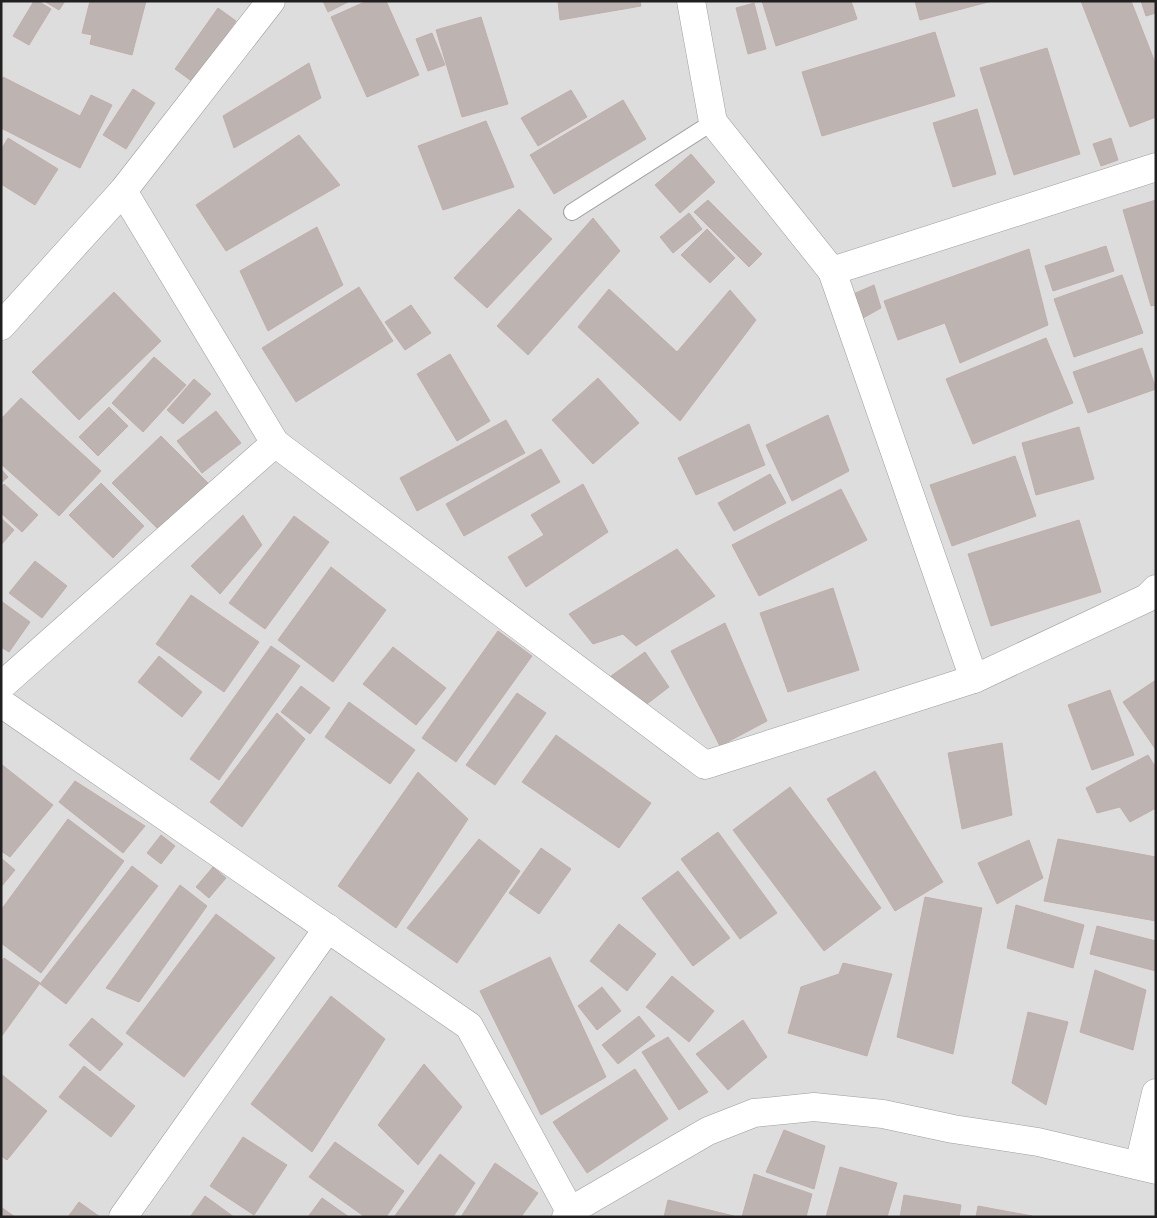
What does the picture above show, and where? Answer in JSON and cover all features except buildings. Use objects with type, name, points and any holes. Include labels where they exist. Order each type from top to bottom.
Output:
[{"type":"street","points":[[1,326],[123,191],[272,1]]},
{"type":"street","points":[[691,1],[713,122],[832,271],[974,679]]},
{"type":"street","points":[[832,271],[1156,167]]},
{"type":"street","points":[[123,191],[275,443],[705,765],[974,679],[1147,598],[1156,589]]},
{"type":"street","points":[[1,686],[275,443]]},
{"type":"street","points":[[1,703],[469,1026],[568,1214],[708,1131],[754,1114],[814,1107],[883,1114],[953,1129],[1038,1142],[1147,1168],[1156,1093]]},
{"type":"street","points":[[123,1217],[328,928]]},
{"type":"lane","points":[[572,212],[713,122]]},
{"type":"shaded area","points":[[1,1],[1156,1],[1156,1217],[1,1217]]}]
